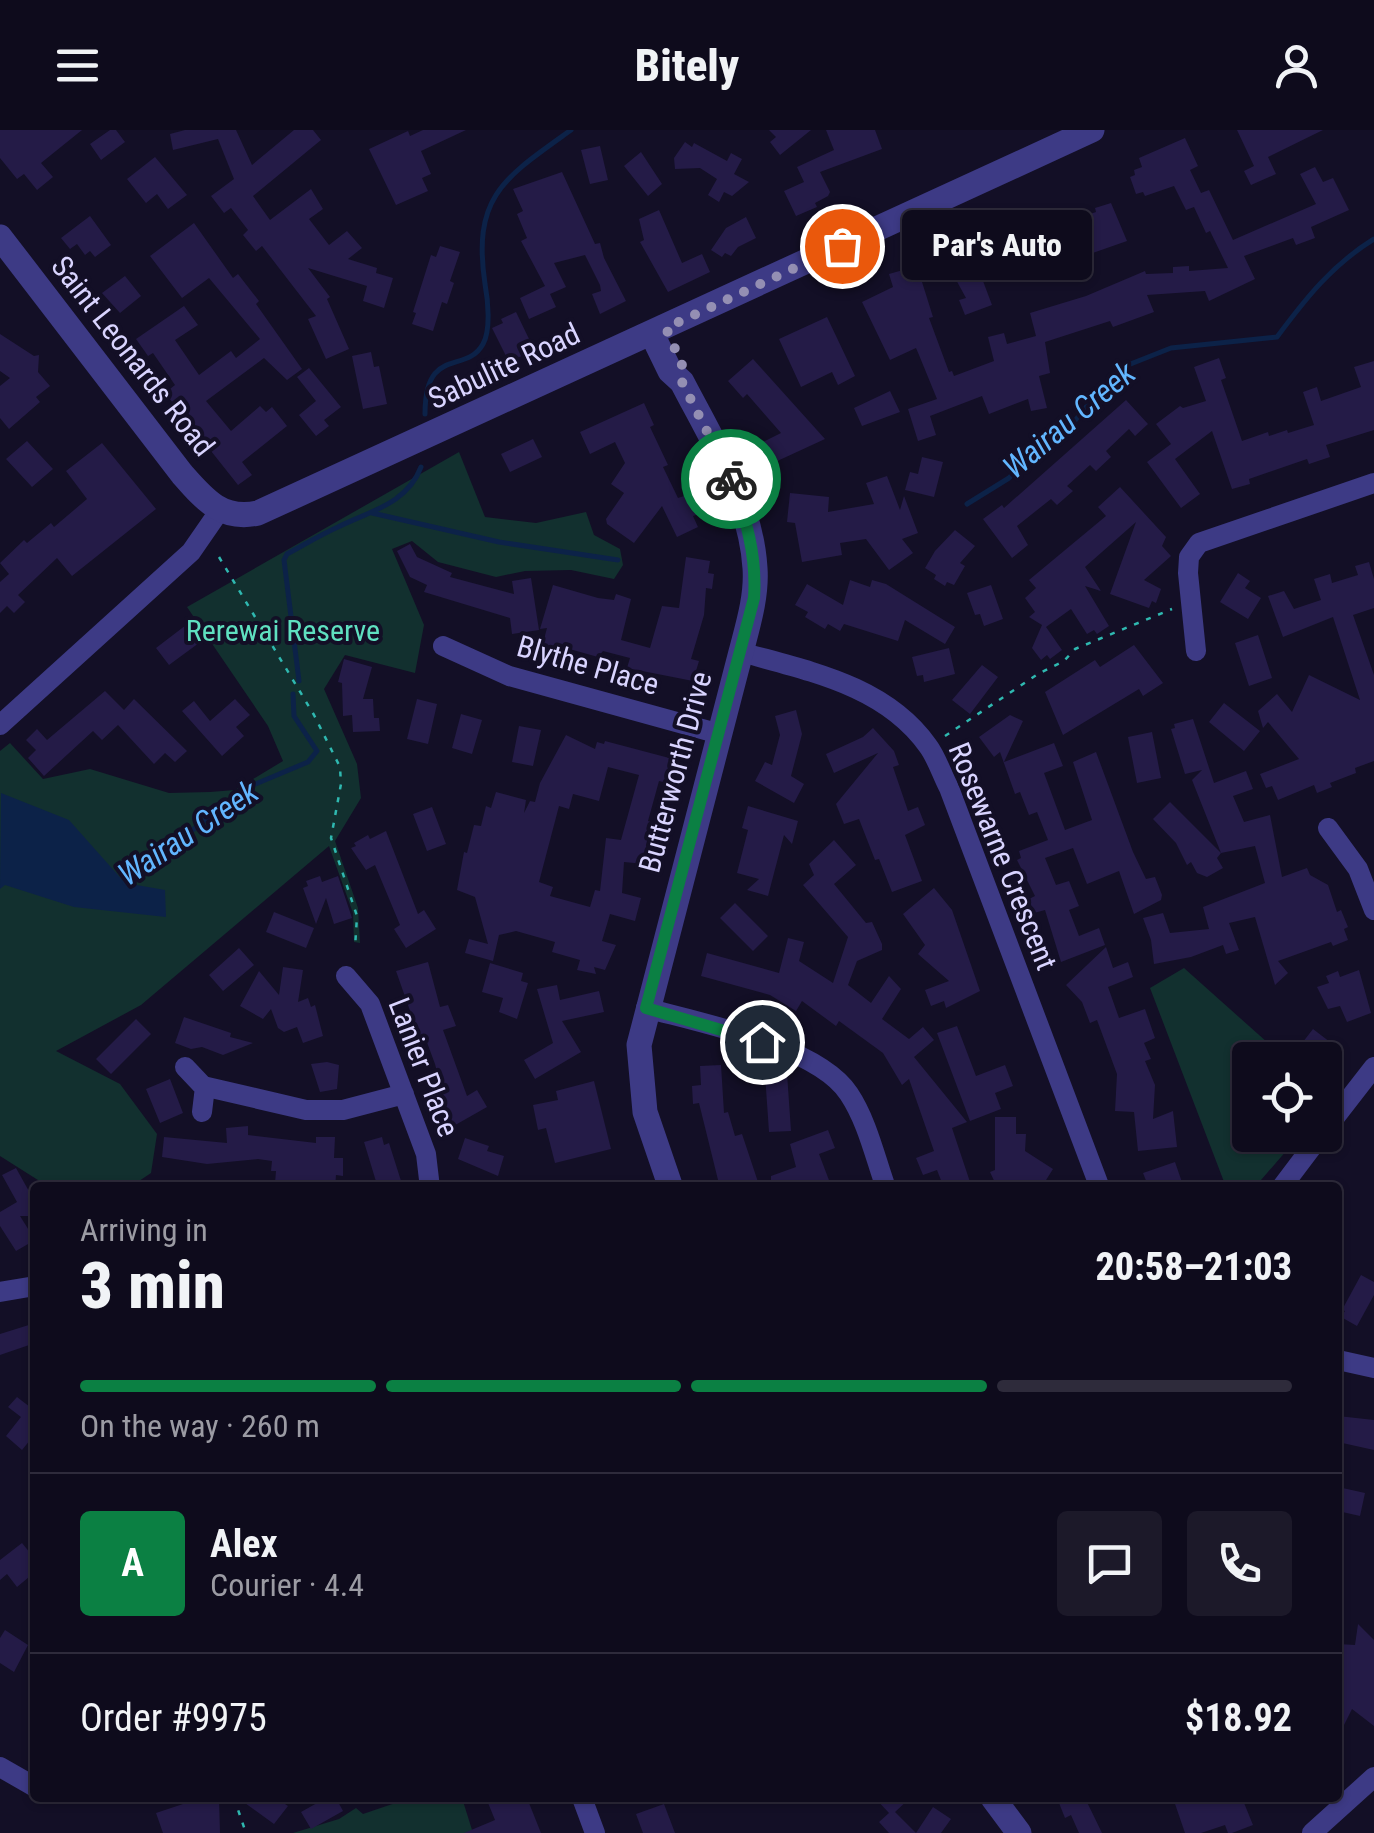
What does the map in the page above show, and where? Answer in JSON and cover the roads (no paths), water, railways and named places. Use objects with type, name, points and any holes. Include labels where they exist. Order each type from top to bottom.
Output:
[{"type":"street","name":"Sabulite Road","points":[[220,510],[244,516],[258,513],[1092,130]]},
{"type":"street","name":"Saint Leonards Road","points":[[0,237],[182,474],[204,499],[220,510]]},
{"type":"street","name":"Butterworth Drive","points":[[659,331],[670,371],[682,382],[730,476],[751,536],[756,571],[742,652],[639,1045],[645,1112],[669,1182]]},
{"type":"street","points":[[1196,652],[1188,557],[1199,544],[1374,483]]},
{"type":"street","points":[[0,725],[190,552],[220,510]]},
{"type":"street","name":"Blythe Place","points":[[443,646],[509,676],[720,734]]},
{"type":"street","name":"Rosewarne Crescent","points":[[742,652],[862,690],[906,721],[929,747],[949,788],[1098,1182]]},
{"type":"street","points":[[1328,828],[1358,869],[1374,910]]},
{"type":"street","name":"Lanier Place","points":[[346,976],[370,1004],[426,1154],[429,1182]]},
{"type":"street","points":[[646,1008],[792,1051],[828,1071],[849,1092],[884,1182]]},
{"type":"street","points":[[1342,1108],[1374,1066]]},
{"type":"street","points":[[185,1067],[205,1087],[306,1110],[343,1110],[404,1094]]},
{"type":"street","points":[[202,1112],[205,1087]]},
{"type":"street","points":[[1286,1182],[1308,1152]]},
{"type":"street","points":[[0,1292],[30,1287]]},
{"type":"street","points":[[1342,1361],[1374,1368]]},
{"type":"street","points":[[0,1767],[30,1784]]},
{"type":"street","points":[[1312,1833],[1374,1778]]},
{"type":"street","points":[[583,1802],[595,1833]]},
{"type":"street","points":[[995,1802],[1019,1833]]},
{"type":"water","points":[[1,793],[69,820],[125,883],[165,890],[166,917],[74,907],[5,885],[0,889]]},
{"type":"waterway","points":[[425,414],[432,378],[439,370],[476,353],[486,338],[488,306],[482,254],[489,209],[511,177],[571,130]]},
{"type":"waterway","name":"Wairau Creek","points":[[967,504],[1009,478],[1041,444],[1073,423],[1100,390],[1128,365],[1171,348],[1277,337],[1321,283],[1374,239]]},
{"type":"waterway","name":"Wairau Creek","points":[[299,681],[284,560],[287,554],[397,498],[415,480],[421,467]]},
{"type":"waterway","name":"Wairau Creek","points":[[372,513],[499,542],[618,560]]},
{"type":"waterway","name":"Wairau Creek","points":[[125,883],[246,788],[308,762],[317,751],[294,716],[293,694]]},
{"type":"place","name":"Par's Auto","points":[[842,246]]},
{"type":"park label","name":"Rerewai Reserve","points":[[283,630]]}]
